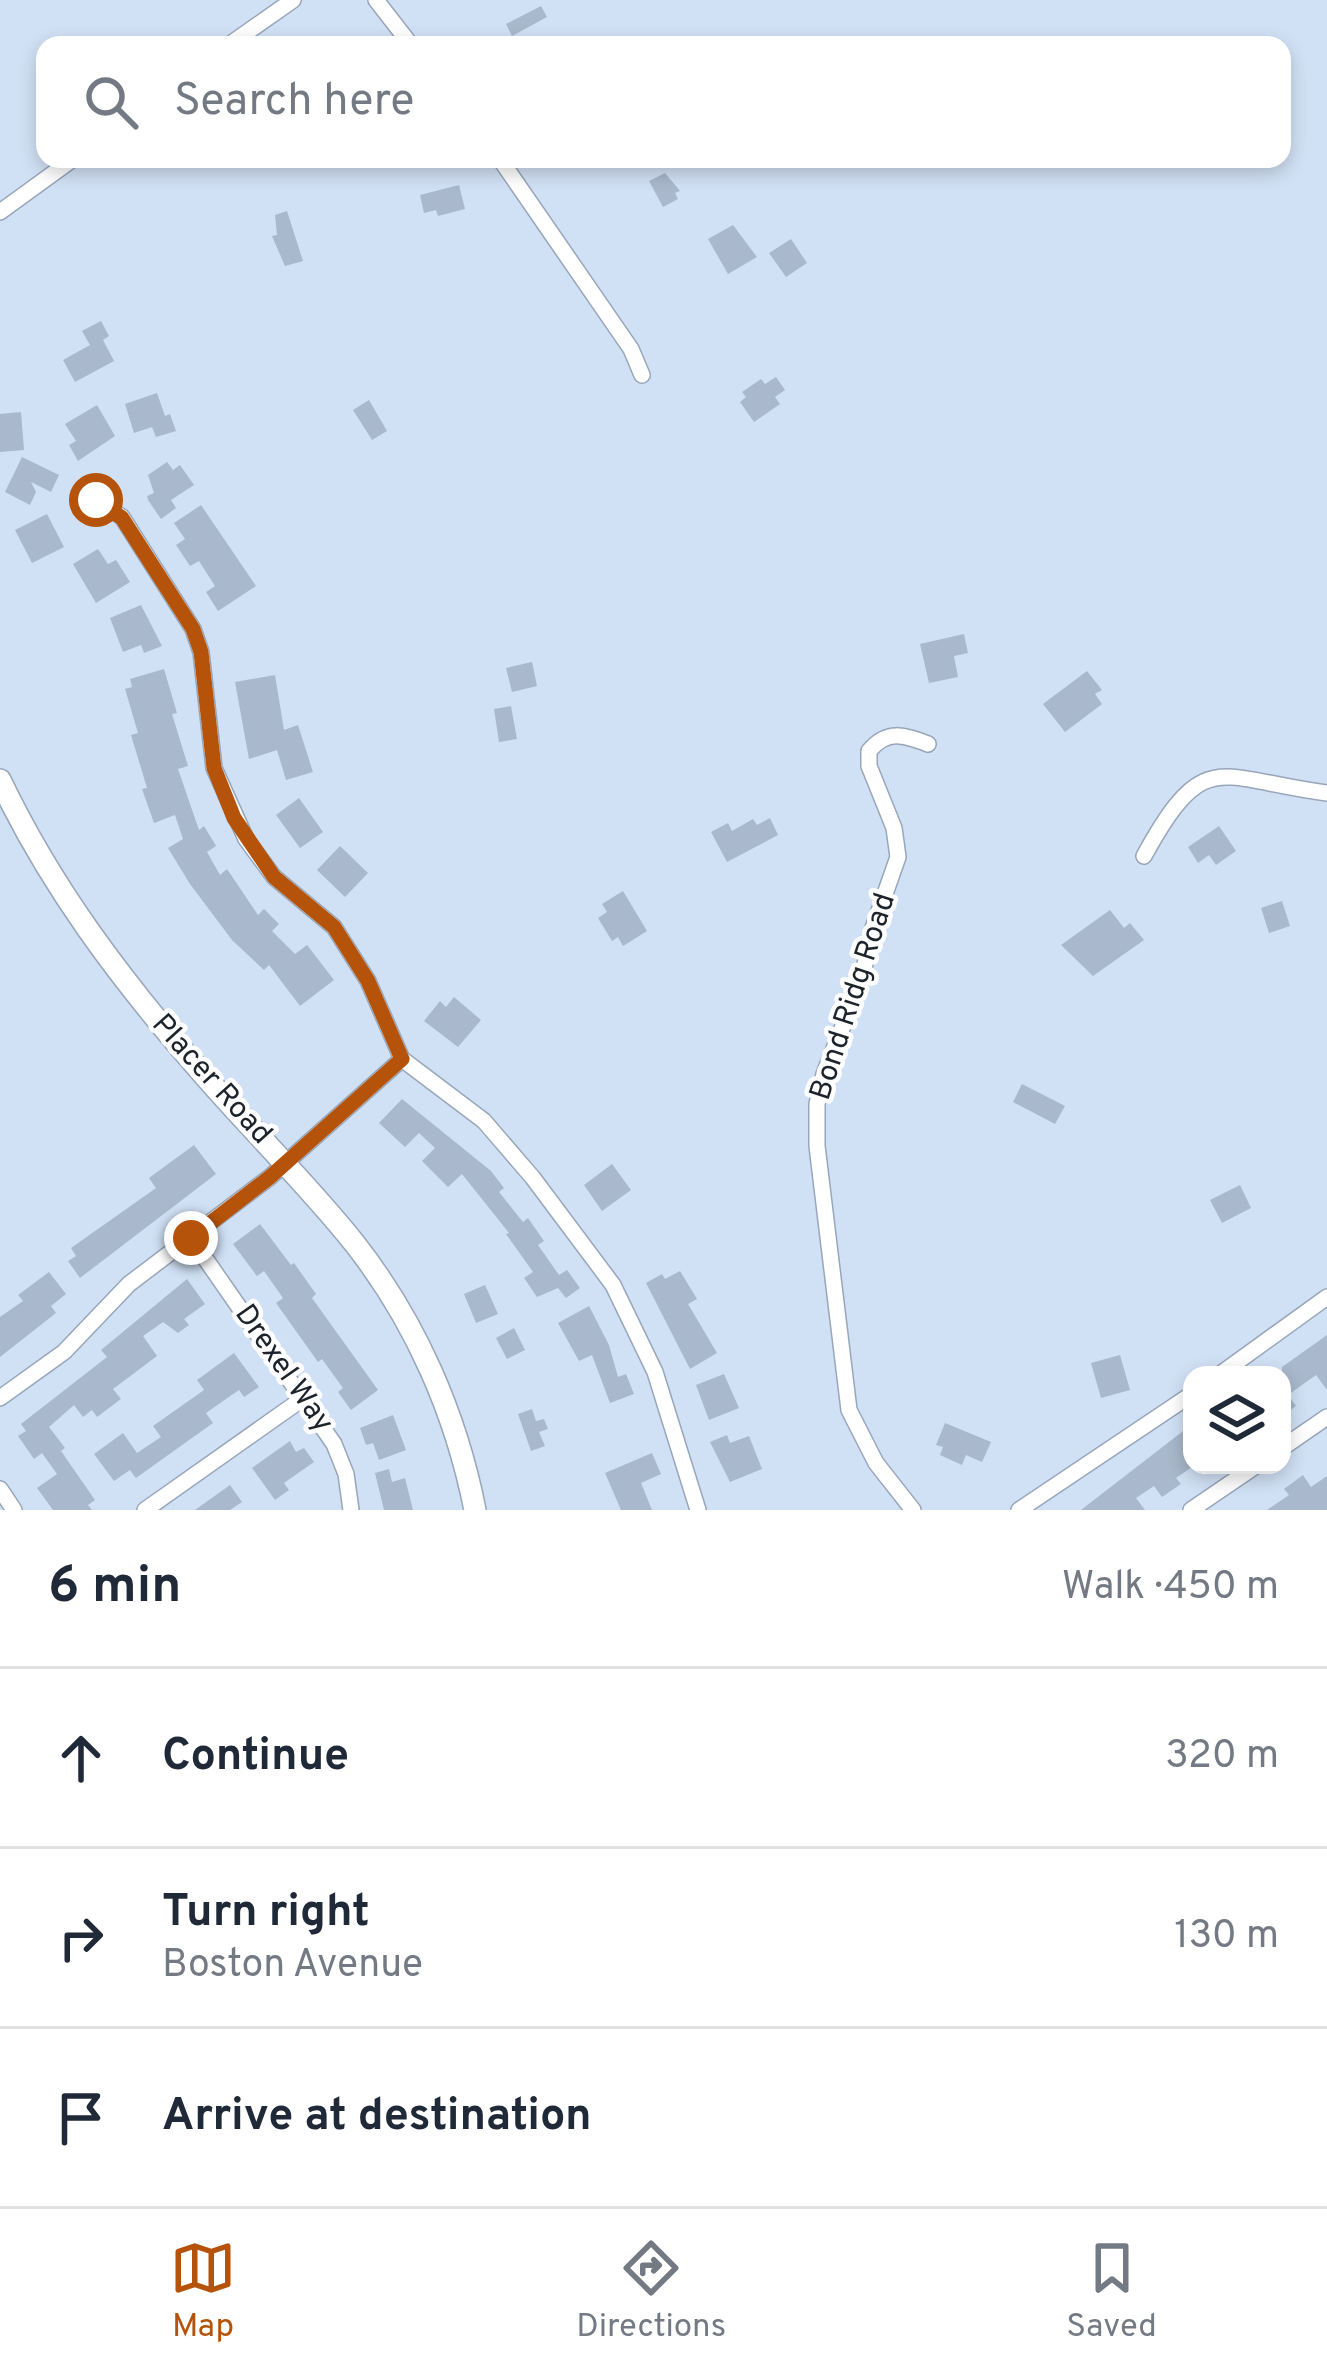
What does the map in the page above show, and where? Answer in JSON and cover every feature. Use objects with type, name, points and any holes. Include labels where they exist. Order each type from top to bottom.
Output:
[{"type":"main road","name":"Placer Road","points":[[0,780],[44,867],[112,965],[360,1250],[405,1318],[432,1371],[458,1441],[475,1510]]},
{"type":"street","points":[[242,36],[293,0]]},
{"type":"street","points":[[376,0],[405,36]]},
{"type":"street","points":[[0,212],[61,168]]},
{"type":"street","points":[[506,168],[631,350],[642,375]]},
{"type":"street","points":[[96,500],[122,518],[193,629],[201,652],[214,768],[234,818],[274,877],[334,927],[368,981],[402,1059],[484,1121],[613,1285],[655,1372],[698,1510]]},
{"type":"street","name":"Bond Ridg Road","points":[[913,1510],[876,1463],[849,1410],[817,1128],[824,1074],[862,978],[872,931],[898,856],[894,828],[869,766],[869,751],[882,738],[895,735],[928,744]]},
{"type":"street","points":[[1144,856],[1176,801],[1194,785],[1213,777],[1245,778],[1327,794]]},
{"type":"street","points":[[0,1398],[64,1352],[129,1285],[285,1163],[402,1059]]},
{"type":"street","name":"Drexel Way","points":[[191,1238],[339,1454],[351,1510]]},
{"type":"street","points":[[1232,1366],[1327,1297]]},
{"type":"street","points":[[146,1510],[304,1397]]},
{"type":"street","points":[[1019,1510],[1183,1400]]},
{"type":"street","points":[[1291,1442],[1327,1417]]},
{"type":"street","points":[[1191,1510],[1244,1474]]},
{"type":"street","points":[[0,1489],[14,1510]]},
{"type":"building","points":[[541,6],[547,17],[512,36],[506,24]]},
{"type":"building","points":[[665,173],[680,191],[675,193],[678,199],[663,207],[649,181]]},
{"type":"building","points":[[459,185],[465,209],[438,216],[436,210],[424,213],[420,195]]},
{"type":"building","points":[[287,211],[303,261],[285,266],[272,236],[277,235],[275,215]]},
{"type":"building","points":[[733,225],[757,257],[728,274],[708,239]]},
{"type":"building","points":[[791,239],[807,263],[786,277],[769,253]]},
{"type":"building","points":[[101,321],[109,336],[103,340],[114,361],[75,382],[63,360],[90,345],[82,331]]},
{"type":"building","points":[[776,377],[785,390],[775,397],[780,404],[754,422],[740,402],[746,397],[742,392],[761,379],[765,384]]},
{"type":"building","points":[[157,393],[176,431],[156,437],[152,427],[134,433],[125,404]]},
{"type":"building","points":[[369,400],[387,431],[372,440],[353,410]]},
{"type":"building","points":[[97,405],[115,436],[78,461],[69,445],[76,441],[65,424]]},
{"type":"building","points":[[21,412],[24,450],[0,452],[0,414]]},
{"type":"building","points":[[22,457],[59,475],[51,492],[31,482],[36,492],[30,505],[5,492]]},
{"type":"building","points":[[167,462],[173,470],[180,465],[194,485],[171,500],[176,508],[161,519],[148,500],[154,493],[148,475]]},
{"type":"building","points":[[201,505],[256,586],[218,611],[206,592],[215,586],[199,561],[190,566],[176,545],[185,539],[174,523]]},
{"type":"building","points":[[47,514],[64,547],[32,563],[15,530]]},
{"type":"building","points":[[98,549],[108,564],[116,560],[130,582],[96,603],[73,564]]},
{"type":"building","points":[[141,605],[162,646],[144,653],[141,645],[123,652],[110,618]]},
{"type":"building","points":[[964,634],[968,653],[954,656],[958,677],[929,683],[920,644]]},
{"type":"building","points":[[532,662],[537,686],[512,692],[506,668]]},
{"type":"building","points":[[164,669],[188,766],[178,769],[199,830],[204,826],[216,846],[207,852],[220,875],[227,869],[258,915],[264,909],[279,924],[272,931],[295,954],[307,945],[334,980],[300,1006],[269,965],[264,970],[232,940],[190,884],[168,848],[183,839],[175,815],[154,823],[142,789],[147,788],[131,735],[138,733],[125,689],[132,687],[130,679]]},
{"type":"building","points":[[1087,671],[1102,690],[1095,694],[1102,704],[1065,732],[1043,704]]},
{"type":"building","points":[[275,675],[284,730],[298,725],[313,772],[286,780],[277,750],[249,759],[235,682]]},
{"type":"building","points":[[511,706],[517,739],[499,742],[494,709]]},
{"type":"building","points":[[299,798],[323,832],[300,848],[276,815]]},
{"type":"building","points":[[770,818],[778,835],[727,862],[711,832],[728,823],[732,831],[753,819],[757,825]]},
{"type":"building","points":[[1219,826],[1236,851],[1216,865],[1209,855],[1198,863],[1188,847]]},
{"type":"building","points":[[340,846],[368,873],[345,897],[317,870]]},
{"type":"building","points":[[623,891],[647,931],[623,946],[618,937],[612,941],[598,918],[607,912],[602,904]]},
{"type":"building","points":[[1282,901],[1290,926],[1269,933],[1261,908]]},
{"type":"building","points":[[1110,910],[1124,928],[1130,923],[1144,940],[1093,976],[1061,945]]},
{"type":"building","points":[[454,997],[481,1020],[458,1047],[424,1021],[440,1001],[446,1007]]},
{"type":"building","points":[[1022,1084],[1065,1106],[1055,1124],[1013,1102]]},
{"type":"building","points":[[402,1099],[491,1171],[504,1188],[499,1192],[523,1222],[528,1218],[544,1241],[538,1245],[559,1275],[567,1270],[580,1288],[566,1298],[558,1288],[537,1297],[524,1278],[533,1272],[462,1174],[448,1187],[422,1161],[435,1148],[419,1133],[405,1147],[379,1123]]},
{"type":"building","points":[[194,1145],[216,1174],[80,1278],[68,1261],[76,1256],[71,1248],[156,1188],[149,1178]]},
{"type":"building","points":[[612,1164],[631,1190],[602,1211],[584,1185]]},
{"type":"building","points":[[1240,1185],[1251,1208],[1222,1223],[1210,1200]]},
{"type":"building","points":[[260,1224],[294,1263],[316,1294],[312,1298],[378,1390],[351,1410],[338,1392],[343,1388],[276,1303],[283,1298],[264,1271],[257,1276],[233,1244]]},
{"type":"building","points":[[680,1271],[697,1299],[688,1304],[717,1353],[690,1369],[646,1283]]},
{"type":"building","points":[[49,1272],[66,1294],[51,1306],[56,1313],[0,1357],[0,1317],[23,1301],[18,1295]]},
{"type":"building","points":[[187,1279],[205,1304],[184,1319],[189,1325],[178,1333],[163,1322],[143,1336],[157,1356],[113,1389],[121,1399],[97,1417],[92,1410],[83,1417],[74,1405],[49,1427],[95,1500],[88,1505],[92,1510],[53,1510],[37,1488],[57,1474],[42,1453],[34,1459],[18,1436],[26,1431],[21,1424],[107,1357],[101,1350]]},
{"type":"building","points":[[485,1285],[498,1314],[476,1323],[464,1294]]},
{"type":"building","points":[[589,1306],[609,1345],[618,1377],[626,1374],[634,1394],[610,1403],[592,1355],[579,1361],[558,1323]]},
{"type":"building","points":[[514,1328],[525,1350],[507,1359],[496,1338]]},
{"type":"building","points":[[1327,1335],[1327,1390],[1316,1375],[1291,1393],[1291,1366],[1283,1366]]},
{"type":"building","points":[[234,1353],[259,1387],[244,1397],[239,1390],[206,1413],[213,1423],[136,1478],[130,1470],[114,1481],[94,1454],[123,1433],[137,1453],[161,1437],[153,1426],[204,1390],[197,1380]]},
{"type":"building","points":[[1120,1355],[1130,1390],[1101,1398],[1091,1363]]},
{"type":"building","points":[[724,1374],[739,1408],[709,1420],[696,1385]]},
{"type":"building","points":[[532,1409],[536,1421],[544,1419],[548,1429],[539,1432],[545,1446],[531,1451],[518,1414]]},
{"type":"building","points":[[393,1415],[406,1450],[379,1460],[360,1428]]},
{"type":"building","points":[[945,1423],[991,1442],[982,1462],[966,1455],[962,1465],[940,1455],[943,1447],[936,1445]]},
{"type":"building","points":[[1183,1431],[1183,1473],[1176,1478],[1181,1484],[1162,1497],[1154,1486],[1136,1498],[1145,1510],[1081,1510]]},
{"type":"building","points":[[727,1435],[730,1443],[749,1436],[762,1469],[730,1482],[710,1442]]},
{"type":"building","points":[[290,1441],[296,1452],[304,1448],[314,1462],[284,1483],[289,1490],[275,1500],[252,1468]]},
{"type":"building","points":[[652,1453],[661,1474],[641,1483],[652,1510],[621,1510],[605,1473]]},
{"type":"building","points":[[389,1469],[392,1482],[405,1478],[413,1510],[384,1510],[375,1473]]},
{"type":"building","points":[[1303,1475],[1311,1487],[1327,1476],[1327,1510],[1267,1510],[1289,1495],[1284,1489]]},
{"type":"building","points":[[230,1485],[242,1502],[230,1510],[195,1510]]},
{"type":"route","points":[[96,500],[122,518],[193,629],[201,652],[214,768],[234,818],[274,877],[334,927],[368,981],[402,1059],[270,1177],[191,1238]]}]
